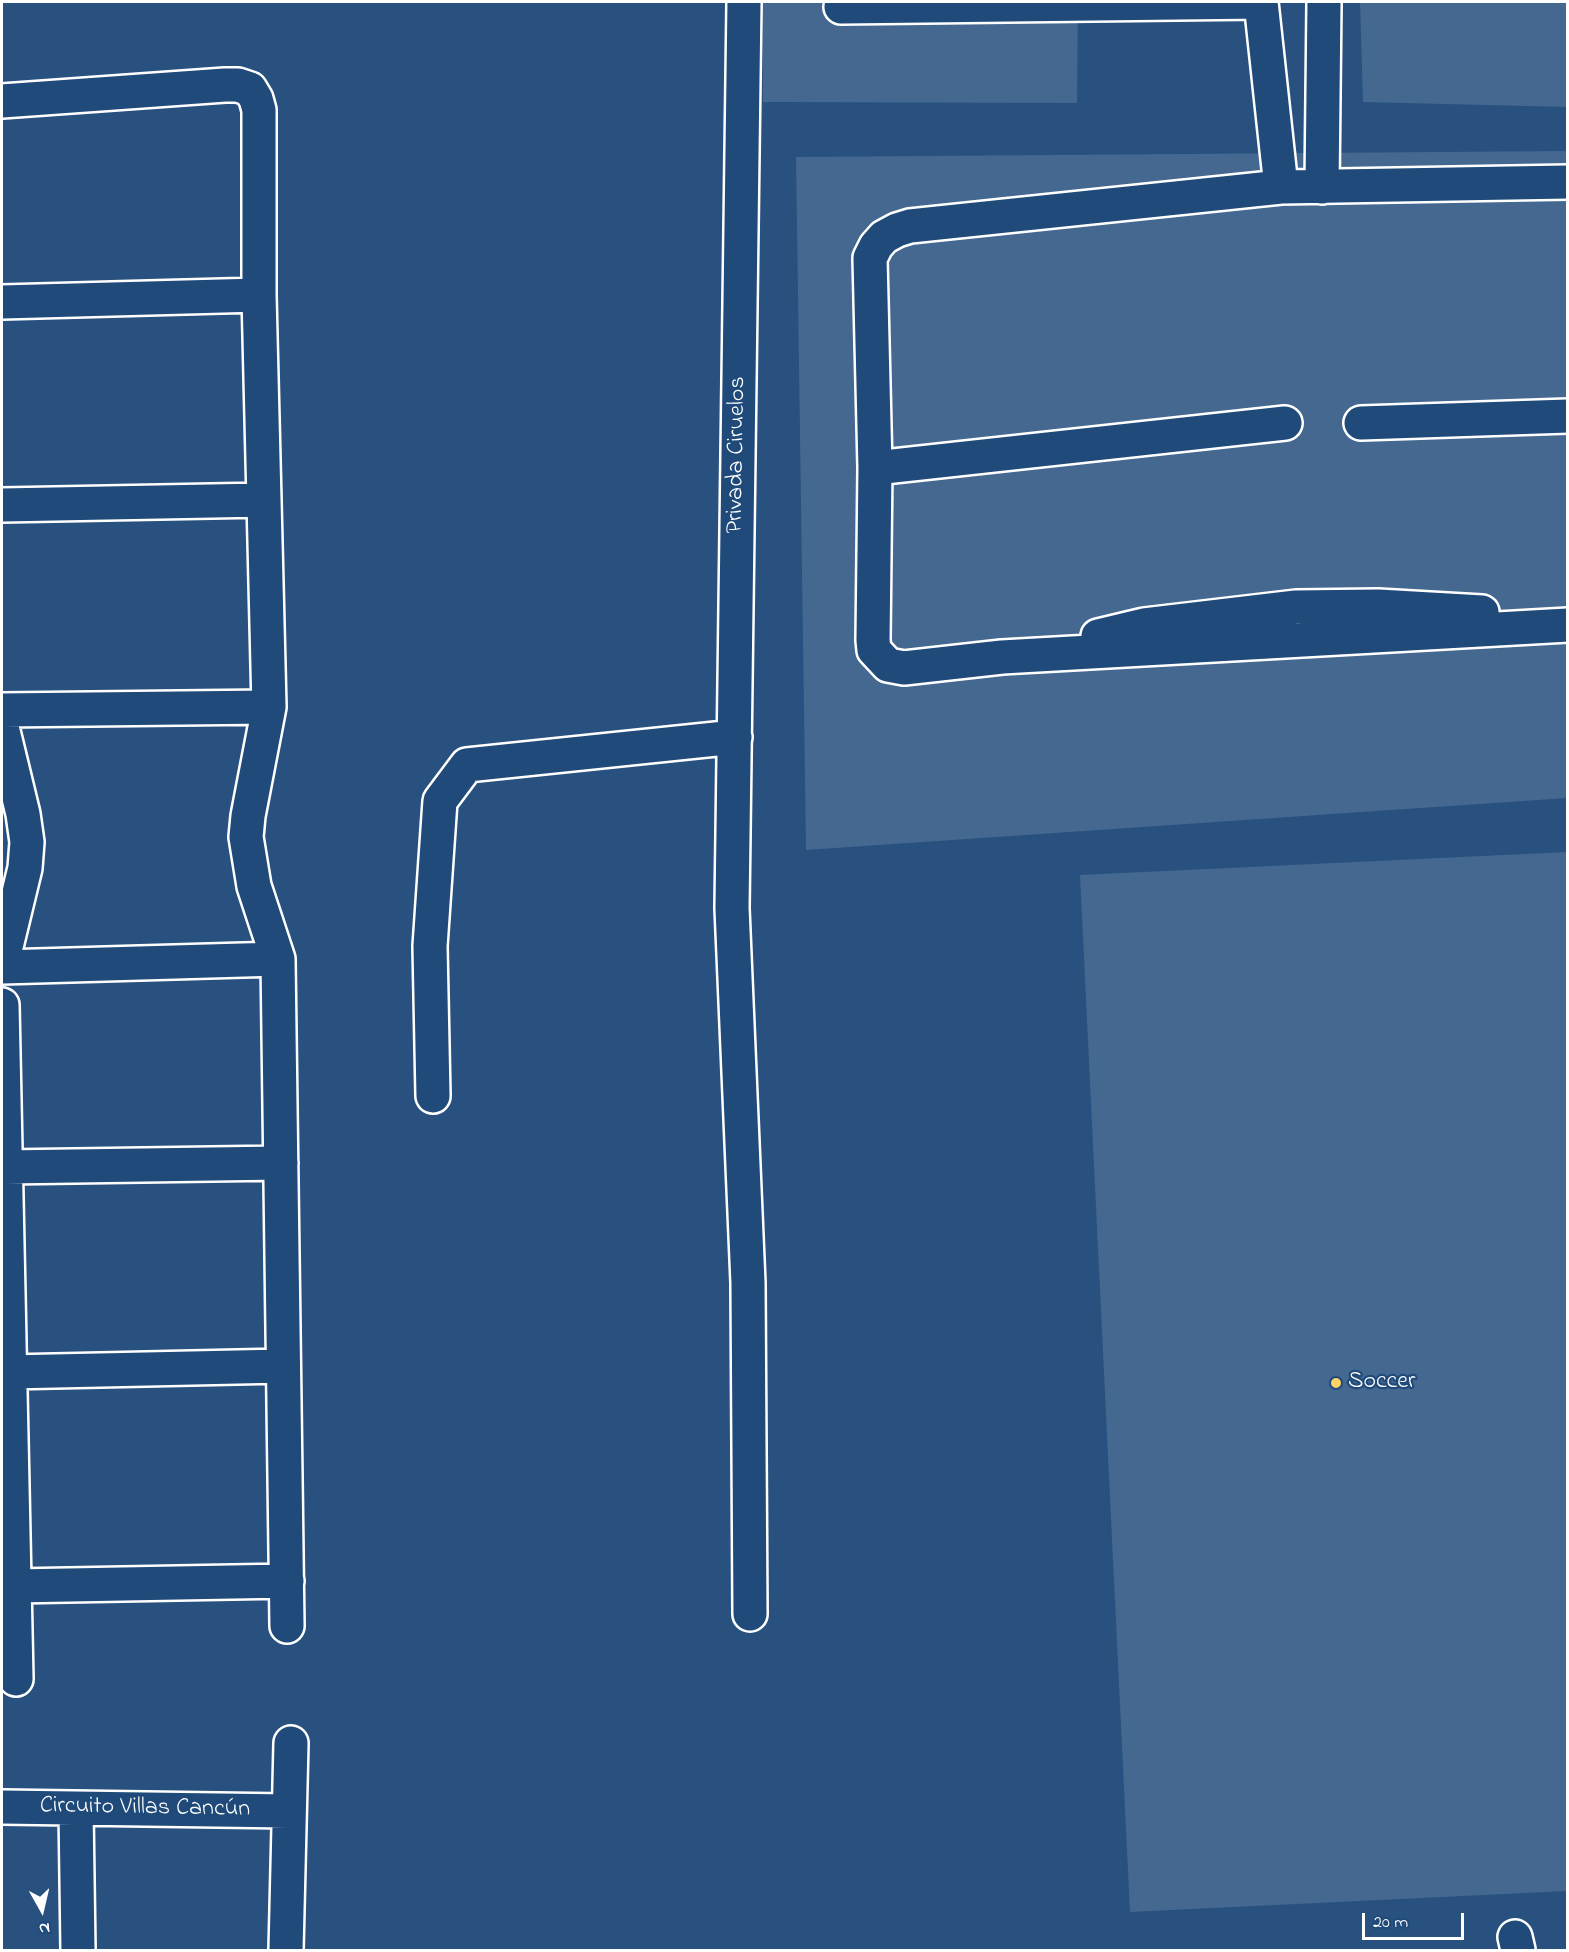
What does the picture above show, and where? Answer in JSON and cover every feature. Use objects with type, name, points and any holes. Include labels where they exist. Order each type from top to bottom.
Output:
[{"type":"street","name":"Privada Ciruelos","points":[[744,2],[732,908],[748,1283],[750,1614]]},
{"type":"street","points":[[841,7],[878,4],[1261,2],[1281,187]]},
{"type":"street","points":[[1322,187],[1324,2]]},
{"type":"street","points":[[2,101],[225,85],[238,85],[250,89],[256,99],[269,707],[246,837],[254,886],[278,959],[287,1626]]},
{"type":"street","points":[[1568,182],[1281,187],[910,226],[884,237],[870,258],[875,468],[874,650],[888,665],[904,668],[1002,657],[1568,625]]},
{"type":"street","points":[[2,302],[259,295]]},
{"type":"street","points":[[1361,423],[1568,416]]},
{"type":"street","points":[[875,468],[1285,423]]},
{"type":"street","points":[[2,505],[264,500]]},
{"type":"street","points":[[1002,657],[1144,625],[1296,608],[1378,606],[1568,617]]},
{"type":"street","points":[[2,710],[269,707]]},
{"type":"street","points":[[2,727],[23,814],[27,842],[25,868],[2,965],[278,959]]},
{"type":"street","points":[[433,1096],[430,946],[440,801],[467,765],[735,737]]},
{"type":"street","points":[[2,1005],[16,1679]]},
{"type":"street","points":[[5,1167],[281,1163]]},
{"type":"street","points":[[9,1372],[283,1366]]},
{"type":"street","points":[[14,1586],[287,1581]]},
{"type":"street","points":[[286,1950],[291,1743]]},
{"type":"street","name":"Circuito Villas Cancún","points":[[2,1808],[289,1810]]},
{"type":"street","points":[[76,1809],[78,1950]]},
{"type":"shaded area","points":[[763,2],[1078,2],[1077,103],[763,102]]},
{"type":"shaded area","points":[[1360,2],[1567,2],[1567,107],[1363,102]]},
{"type":"shaded area","points":[[1567,151],[1567,798],[806,850],[796,157]]},
{"type":"shaded area","name":"Soccer","points":[[1567,852],[1567,1891],[1130,1912],[1080,875]]},
{"type":"place","name":"Soccer","points":[[1336,1383]]}]
